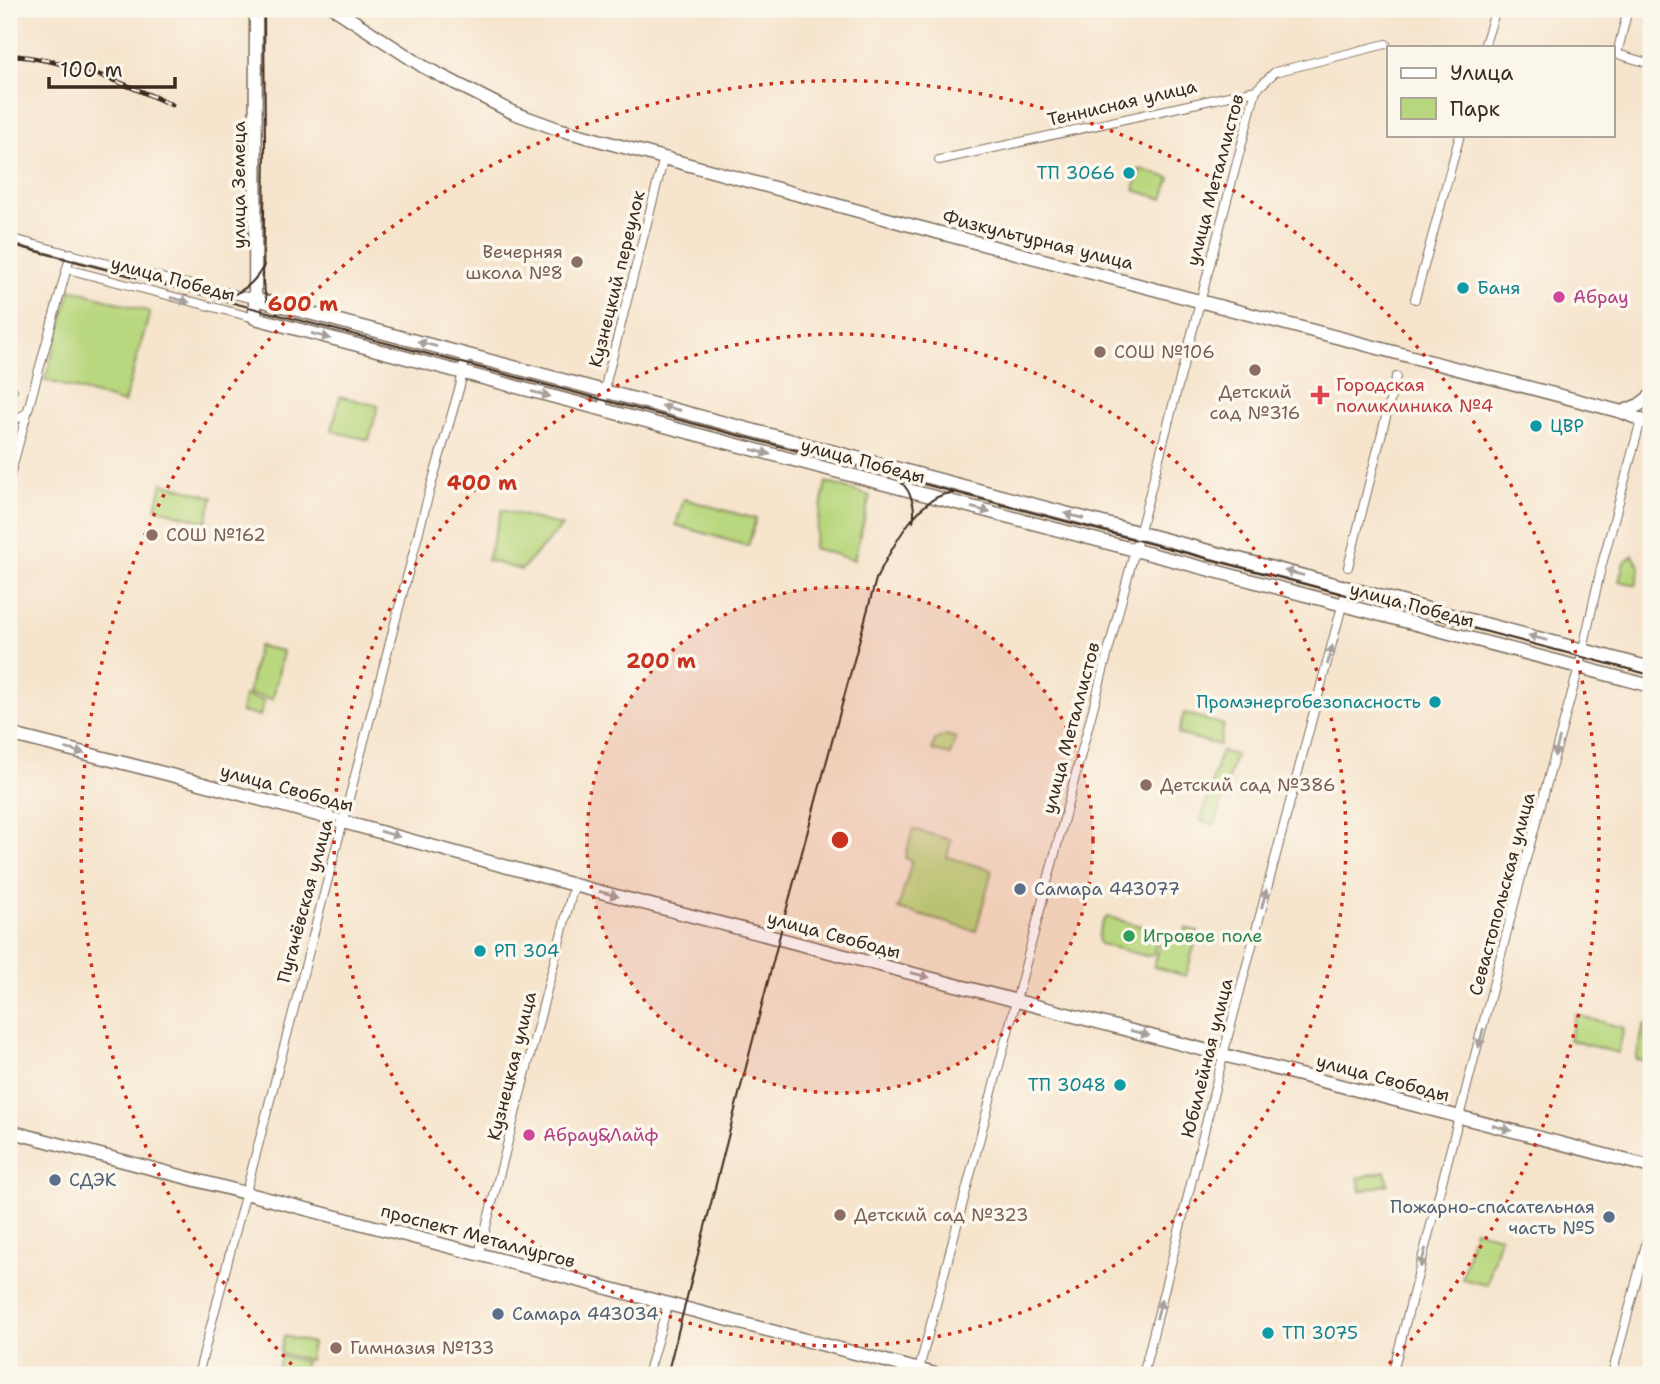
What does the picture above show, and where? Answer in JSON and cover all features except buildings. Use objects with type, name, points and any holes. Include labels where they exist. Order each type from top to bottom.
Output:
[{"type":"main road","name":"улица Земеца","points":[[255,318],[256,9]]},
{"type":"main road","name":"Физкультурная улица","points":[[335,9],[424,67],[514,113],[558,128],[906,224],[1622,412],[1648,422]]},
{"type":"main road","name":"улица Победы","points":[[256,299],[1651,668]]},
{"type":"main road","name":"улица Победы","points":[[255,318],[1651,686]]},
{"type":"main road","points":[[1622,412],[1648,398]]},
{"type":"main road","points":[[1648,398],[1643,411],[1648,422]]},
{"type":"main road","name":"улица Свободы","points":[[9,734],[1651,1167]]},
{"type":"main road","name":"проспект Металлургов","points":[[9,1131],[668,1304],[918,1373],[939,1375]]},
{"type":"street","points":[[1484,46],[1496,9]]},
{"type":"street","points":[[1628,9],[1617,54],[1651,64]]},
{"type":"street","name":"Теннисная улица","points":[[939,160],[1256,90],[1275,72],[1386,44]]},
{"type":"street","name":"улица Металлистов","points":[[918,1373],[1256,90]]},
{"type":"street","points":[[1415,299],[1460,136]]},
{"type":"street","name":"Кузнецкий переулок","points":[[602,410],[664,157]]},
{"type":"street","name":"улица Победы","points":[[9,238],[177,282],[256,299]]},
{"type":"street","points":[[9,479],[71,253]]},
{"type":"street","name":"улица Победы","points":[[67,269],[255,318]]},
{"type":"street","name":"Пугачёвская улица","points":[[198,1375],[466,355]]},
{"type":"street","points":[[1348,567],[1396,377]]},
{"type":"street","points":[[9,423],[25,414]]},
{"type":"street","name":"Севастопольская улица","points":[[1392,1375],[1523,870],[1576,681],[1601,568],[1648,422]]},
{"type":"street","name":"Юбилейная улица","points":[[1143,1375],[1223,1055],[1347,587]]},
{"type":"street","name":"Кузнецкая улица","points":[[479,1254],[574,885]]},
{"type":"street","points":[[1612,1375],[1651,1225]]},
{"type":"street","points":[[647,1375],[668,1304]]},
{"type":"green space","points":[[1140,169],[1170,178],[1163,199],[1134,190]]},
{"type":"green space","points":[[71,289],[150,312],[124,403],[45,380]]},
{"type":"green space","points":[[340,396],[378,406],[369,440],[332,431]]},
{"type":"green space","points":[[826,482],[870,496],[854,560],[813,548]]},
{"type":"green space","points":[[162,483],[213,497],[206,522],[156,508]]},
{"type":"green space","points":[[684,499],[756,519],[748,546],[676,525]]},
{"type":"green space","points":[[502,510],[562,526],[521,570],[487,560]]},
{"type":"green space","points":[[1633,555],[1640,568],[1636,585],[1619,581],[1624,562]]},
{"type":"green space","points":[[258,646],[283,651],[273,699],[248,694]]},
{"type":"green space","points":[[244,696],[264,701],[260,716],[241,712]]},
{"type":"green space","points":[[1184,713],[1224,725],[1219,745],[1178,734]]},
{"type":"green space","points":[[946,735],[956,738],[950,755],[932,750],[935,740]]},
{"type":"green space","points":[[1221,751],[1235,755],[1215,825],[1201,821]]},
{"type":"green space","points":[[913,829],[951,840],[947,857],[992,870],[976,931],[898,909],[912,861],[905,858]]},
{"type":"green space","name":"Игровое поле","points":[[1108,917],[1155,930],[1159,935],[1153,955],[1146,956],[1100,944],[1100,929]]},
{"type":"green space","points":[[1186,928],[1198,932],[1186,976],[1154,967],[1162,936],[1182,941]]},
{"type":"green space","points":[[1576,1015],[1624,1028],[1618,1053],[1569,1040]]},
{"type":"green space","points":[[1644,1025],[1651,1027],[1651,1063],[1636,1059]]},
{"type":"green space","points":[[1385,1171],[1388,1184],[1361,1191],[1358,1178]]},
{"type":"green space","points":[[1474,1229],[1500,1236],[1487,1285],[1462,1279]]},
{"type":"green space","points":[[284,1336],[312,1343],[309,1360],[280,1353]]},
{"type":"green space","points":[[281,1356],[305,1362],[302,1375],[276,1375]]},
{"type":"tram line","points":[[264,9],[263,283],[267,302],[279,315]]},
{"type":"tram line","points":[[9,244],[1651,675]]},
{"type":"tram line","points":[[222,298],[247,287],[264,265]]},
{"type":"tram line","points":[[894,477],[904,485],[911,496],[913,522]]},
{"type":"tram line","points":[[667,1375],[785,915],[876,579],[898,540],[918,513],[941,495],[954,493]]},
{"type":"railway","points":[[9,55],[52,62],[93,73],[172,105]]},
{"type":"place","name":"ТП 3066","points":[[1129,173]]},
{"type":"place","name":"Вечерняя школа №8","points":[[577,262]]},
{"type":"place","name":"Баня","points":[[1463,288]]},
{"type":"place","name":"Абрау","points":[[1559,297]]},
{"type":"place","name":"СОШ №106","points":[[1100,352]]},
{"type":"place","name":"Детский сад №316","points":[[1255,370]]},
{"type":"place","name":"Городская поликлиника №4","points":[[1320,395]]},
{"type":"place","name":"ЦВР","points":[[1536,426]]},
{"type":"place","name":"СОШ №162","points":[[152,535]]},
{"type":"place","name":"Промэнергобезопасность","points":[[1435,702]]},
{"type":"place","name":"Детский сад №386","points":[[1146,785]]},
{"type":"place","name":"Самара 443077","points":[[1020,889]]},
{"type":"place","name":"Игровое поле","points":[[1129,936]]},
{"type":"place","name":"РП 304","points":[[480,951]]},
{"type":"place","name":"ТП 3048","points":[[1120,1085]]},
{"type":"place","name":"Абрау&Лайф","points":[[529,1135]]},
{"type":"place","name":"СДЭК","points":[[55,1180]]},
{"type":"place","name":"Детский сад №323","points":[[840,1215]]},
{"type":"place","name":"Пожарно-спасательная часть №5","points":[[1609,1217]]},
{"type":"place","name":"Самара 443034","points":[[498,1314]]},
{"type":"place","name":"ТП 3075","points":[[1268,1333]]},
{"type":"place","name":"Гимназия №133","points":[[336,1348]]}]
